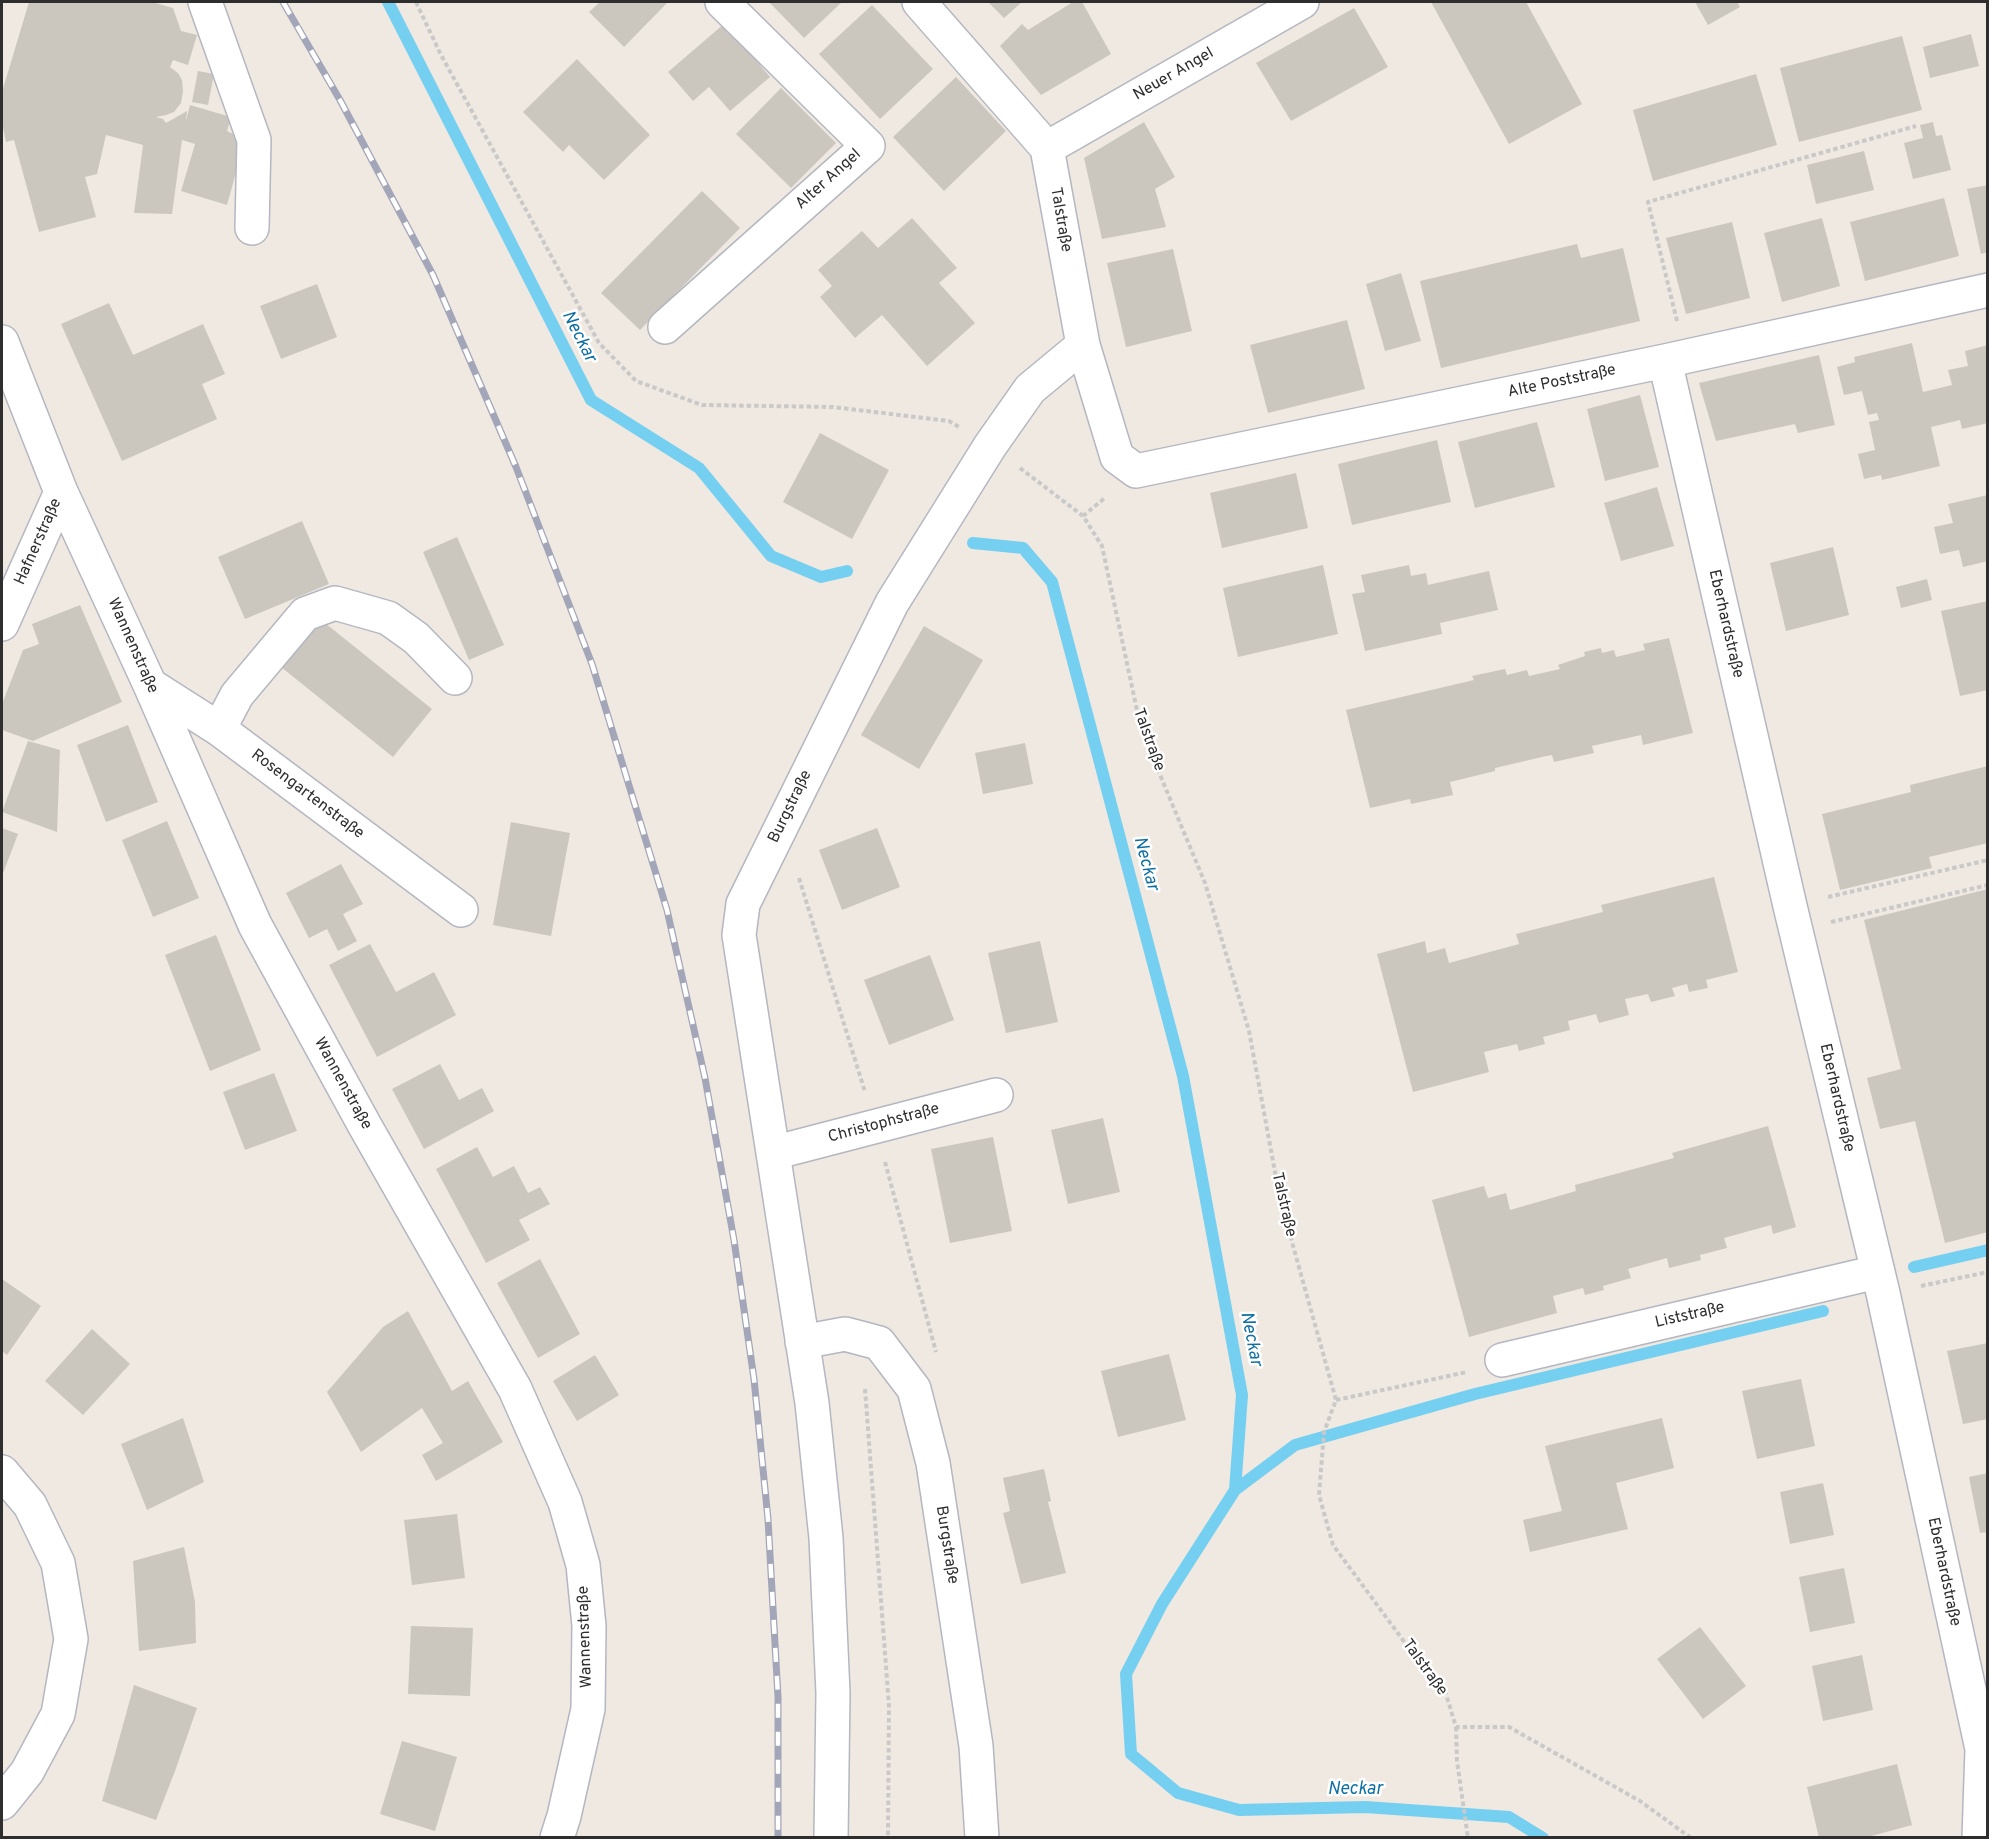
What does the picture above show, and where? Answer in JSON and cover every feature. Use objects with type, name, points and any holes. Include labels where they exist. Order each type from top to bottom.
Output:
[{"type":"street","points":[[206,2],[254,140],[252,228]]},
{"type":"street","name":"Alter Angel","points":[[665,327],[868,146],[722,2]]},
{"type":"street","points":[[919,2],[1047,148]]},
{"type":"street","name":"Neuer Angel","points":[[1047,148],[1302,2]]},
{"type":"street","name":"Talstraße","points":[[1047,148],[1083,345],[1117,457],[1136,471]]},
{"type":"street","name":"Alte Poststraße","points":[[1136,471],[1675,359],[1988,290]]},
{"type":"street","name":"Wannenstraße","points":[[2,342],[62,492],[150,685],[255,925],[365,1126],[515,1389],[565,1502],[583,1565],[589,1626],[588,1709],[564,1816],[556,1838]]},
{"type":"street","name":"Burgstraße","points":[[831,1838],[833,1693],[826,1538],[812,1403],[739,935],[743,904],[892,603],[990,446],[1030,389],[1083,345]]},
{"type":"street","name":"Eberhardstraße","points":[[1675,359],[1790,906],[1880,1282],[1985,1749],[1979,1838]]},
{"type":"street","name":"Hafnerstraße","points":[[2,624],[62,492]]},
{"type":"street","points":[[219,729],[237,694],[305,614],[335,603],[388,618],[416,638],[455,678]]},
{"type":"street","name":"Rosengartenstraße","points":[[150,685],[219,729],[461,910]]},
{"type":"street","name":"Christophstraße","points":[[773,1153],[996,1095]]},
{"type":"street","name":"Liststraße","points":[[1502,1360],[1880,1282]]},
{"type":"street","points":[[802,1342],[845,1334],[879,1343]]},
{"type":"street","name":"Burgstraße","points":[[879,1343],[914,1389],[933,1463],[976,1746],[982,1838]]},
{"type":"street","points":[[2,1472],[30,1505],[58,1563],[70,1639],[58,1714],[27,1772],[2,1803]]},
{"type":"path","points":[[1675,359],[1648,202],[1916,126]]},
{"type":"path","name":"Talstraße","points":[[990,446],[1083,516],[1102,546],[1141,729],[1205,883],[1249,1031],[1280,1199],[1336,1401],[1324,1432],[1319,1495],[1334,1545],[1411,1651],[1446,1694],[1456,1727],[1457,1761],[1468,1838]]},
{"type":"path","points":[[1790,906],[1988,860]]},
{"type":"path","points":[[1830,923],[1988,885]]},
{"type":"path","points":[[1880,1282],[1988,1272]]},
{"type":"path","points":[[879,1343],[864,1381],[889,1706],[888,1838]]},
{"type":"path","points":[[1336,1401],[1480,1369],[1502,1360]]},
{"type":"path","points":[[1456,1727],[1509,1727],[1640,1801],[1691,1838]]},
{"type":"building","points":[[29,2],[152,2],[173,8],[181,31],[197,35],[188,65],[173,60],[170,67],[178,73],[182,80],[181,103],[174,112],[156,117],[163,119],[166,123],[187,111],[186,121],[190,105],[231,117],[227,131],[245,140],[227,205],[181,191],[195,144],[182,140],[172,214],[134,213],[143,145],[106,135],[97,174],[85,177],[96,217],[39,232],[14,140],[6,142],[2,122],[2,92]]},
{"type":"building","points":[[600,2],[668,2],[624,47],[589,12]]},
{"type":"building","points":[[769,2],[842,2],[804,38]]},
{"type":"building","points":[[988,2],[1022,2],[1004,18]]},
{"type":"building","points":[[1073,2],[1082,2],[1111,54],[1041,95],[1000,46],[1022,24],[1028,30]]},
{"type":"building","points":[[1431,2],[1526,2],[1582,104],[1509,144]]},
{"type":"building","points":[[1695,2],[1737,2],[1740,7],[1708,25]]},
{"type":"building","points":[[872,5],[933,69],[880,119],[819,54]]},
{"type":"building","points":[[1354,8],[1388,67],[1291,121],[1256,63]]},
{"type":"building","points":[[725,23],[770,77],[730,111],[709,87],[693,101],[668,72]]},
{"type":"building","points":[[1971,34],[1979,66],[1930,78],[1923,47]]},
{"type":"building","points":[[1902,36],[1922,110],[1799,142],[1780,68]]},
{"type":"building","points":[[577,59],[650,135],[604,180],[569,145],[563,152],[523,112]]},
{"type":"building","points":[[198,71],[214,74],[208,105],[192,102]]},
{"type":"building","points":[[1756,74],[1777,145],[1653,181],[1633,110]]},
{"type":"building","points":[[956,77],[1006,131],[944,191],[893,137]]},
{"type":"building","points":[[781,88],[836,143],[791,188],[736,134]]},
{"type":"building","points":[[1144,122],[1175,177],[1155,189],[1166,227],[1102,239],[1084,158]]},
{"type":"building","points":[[1933,122],[1936,136],[1942,135],[1951,170],[1913,179],[1904,143],[1923,138],[1920,125]]},
{"type":"building","points":[[1864,151],[1874,190],[1816,204],[1807,165]]},
{"type":"building","points":[[1988,185],[1988,252],[1981,254],[1967,189]]},
{"type":"building","points":[[702,191],[740,228],[640,330],[601,293]]},
{"type":"building","points":[[1944,198],[1959,256],[1865,281],[1850,222]]},
{"type":"building","points":[[912,218],[957,268],[939,283],[975,323],[927,366],[882,315],[855,338],[820,297],[832,286],[818,270],[862,231],[878,248]]},
{"type":"building","points":[[1822,218],[1840,286],[1782,302],[1764,233]]},
{"type":"building","points":[[1732,222],[1750,298],[1686,314],[1666,238]]},
{"type":"building","points":[[1577,244],[1581,258],[1623,248],[1640,321],[1441,368],[1420,281]]},
{"type":"building","points":[[1173,249],[1192,331],[1126,347],[1107,263]]},
{"type":"building","points":[[1401,273],[1421,341],[1385,351],[1366,284]]},
{"type":"building","points":[[317,284],[337,337],[281,359],[260,306]]},
{"type":"building","points":[[109,303],[133,355],[203,324],[225,374],[202,384],[217,419],[122,461],[61,324]]},
{"type":"building","points":[[1347,320],[1365,389],[1268,413],[1250,345]]},
{"type":"building","points":[[1912,343],[1923,392],[1952,385],[1948,370],[1968,366],[1965,351],[1988,345],[1988,423],[1962,429],[1960,420],[1931,427],[1940,466],[1882,480],[1881,475],[1864,479],[1858,454],[1875,450],[1869,422],[1879,420],[1877,413],[1868,415],[1862,391],[1844,395],[1837,367],[1855,362],[1854,357]]},
{"type":"building","points":[[1819,355],[1835,425],[1798,433],[1795,424],[1716,441],[1699,383]]},
{"type":"building","points":[[1640,395],[1659,467],[1605,481],[1587,409]]},
{"type":"building","points":[[1537,422],[1555,487],[1475,508],[1458,442]]},
{"type":"building","points":[[820,433],[889,470],[852,539],[783,502]]},
{"type":"building","points":[[1437,440],[1451,502],[1352,525],[1338,464]]},
{"type":"building","points":[[1296,473],[1308,528],[1222,548],[1210,493]]},
{"type":"building","points":[[1657,487],[1674,546],[1621,561],[1604,503]]},
{"type":"building","points":[[1988,495],[1988,561],[1963,567],[1959,550],[1940,554],[1934,527],[1953,523],[1948,504]]},
{"type":"building","points":[[302,521],[329,584],[245,619],[218,557]]},
{"type":"building","points":[[457,537],[504,645],[469,660],[423,552]]},
{"type":"building","points":[[1833,547],[1849,615],[1786,631],[1770,563]]},
{"type":"building","points":[[1323,565],[1338,634],[1238,657],[1223,588]]},
{"type":"building","points":[[1409,565],[1411,576],[1426,573],[1428,585],[1489,571],[1498,610],[1440,623],[1442,634],[1365,651],[1352,594],[1365,592],[1361,575]]},
{"type":"building","points":[[1927,579],[1932,600],[1901,608],[1896,587]]},
{"type":"building","points":[[1988,601],[1988,690],[1960,696],[1941,611]]},
{"type":"building","points":[[80,605],[122,702],[33,741],[2,730],[2,704],[23,650],[39,644],[32,624]]},
{"type":"building","points":[[320,619],[432,709],[393,757],[281,667]]},
{"type":"building","points":[[924,626],[983,660],[919,769],[861,735]]},
{"type":"building","points":[[1669,638],[1693,733],[1643,745],[1641,735],[1592,746],[1594,753],[1554,762],[1552,755],[1542,757],[1450,782],[1453,795],[1411,804],[1410,799],[1370,808],[1346,710],[1474,680],[1472,676],[1505,669],[1507,675],[1527,670],[1529,676],[1560,669],[1558,665],[1585,656],[1584,652],[1601,648],[1602,653],[1614,650],[1616,657],[1645,650],[1643,644]]},
{"type":"building","points":[[128,725],[158,802],[106,822],[77,745]]},
{"type":"building","points":[[28,741],[60,750],[57,832],[2,812]]},
{"type":"building","points":[[1025,743],[1033,784],[983,794],[975,753]]},
{"type":"building","points":[[1988,766],[1988,843],[1929,857],[1932,868],[1840,890],[1822,814],[1911,792],[1910,785]]},
{"type":"building","points":[[167,821],[199,898],[153,917],[122,840]]},
{"type":"building","points":[[511,822],[570,833],[551,936],[493,925]]},
{"type":"building","points":[[2,828],[18,834],[2,876]]},
{"type":"building","points":[[877,828],[900,887],[842,910],[819,850]]},
{"type":"building","points":[[341,864],[363,904],[343,914],[357,941],[338,951],[327,929],[309,938],[286,893]]},
{"type":"building","points":[[1714,877],[1738,972],[1706,980],[1708,988],[1689,992],[1687,984],[1672,988],[1675,996],[1651,1002],[1648,994],[1625,999],[1629,1015],[1599,1023],[1596,1014],[1568,1021],[1570,1030],[1543,1037],[1545,1044],[1519,1051],[1517,1044],[1484,1052],[1489,1072],[1413,1092],[1377,954],[1425,941],[1427,953],[1445,948],[1449,963],[1519,944],[1516,934],[1603,912],[1601,905]]},
{"type":"building","points":[[1988,889],[1988,1232],[1945,1243],[1915,1121],[1880,1129],[1867,1078],[1901,1069],[1864,920]]},
{"type":"building","points":[[216,935],[261,1050],[210,1071],[165,955]]},
{"type":"building","points":[[1040,941],[1058,1022],[1006,1033],[988,953]]},
{"type":"building","points":[[370,944],[396,992],[434,972],[456,1015],[377,1057],[329,965]]},
{"type":"building","points":[[930,955],[954,1020],[889,1045],[864,980]]},
{"type":"building","points":[[440,1064],[459,1100],[482,1088],[494,1111],[424,1149],[392,1089]]},
{"type":"building","points":[[274,1073],[297,1131],[245,1150],[223,1092]]},
{"type":"building","points":[[1103,1118],[1120,1192],[1068,1204],[1051,1130]]},
{"type":"building","points":[[1768,1126],[1796,1227],[1773,1234],[1771,1225],[1724,1238],[1727,1248],[1700,1255],[1701,1260],[1669,1268],[1667,1258],[1628,1269],[1631,1278],[1603,1286],[1604,1290],[1585,1295],[1583,1288],[1553,1296],[1557,1313],[1469,1337],[1432,1200],[1484,1186],[1488,1198],[1506,1193],[1510,1210],[1576,1191],[1575,1185],[1674,1158],[1672,1153]]},
{"type":"building","points":[[993,1137],[1012,1231],[950,1243],[931,1149]]},
{"type":"building","points":[[477,1147],[493,1177],[514,1166],[528,1193],[540,1187],[550,1204],[519,1220],[530,1240],[486,1263],[436,1169]]},
{"type":"building","points":[[540,1259],[580,1334],[538,1358],[497,1283]]},
{"type":"building","points":[[2,1279],[41,1306],[7,1355],[2,1351]]},
{"type":"building","points":[[408,1311],[452,1391],[468,1381],[503,1442],[436,1481],[422,1455],[443,1443],[422,1408],[361,1452],[327,1392],[383,1327]]},
{"type":"building","points":[[92,1329],[130,1364],[83,1415],[45,1381]]},
{"type":"building","points":[[1988,1343],[1988,1419],[1963,1424],[1947,1351]]},
{"type":"building","points":[[1169,1354],[1186,1420],[1118,1437],[1101,1371]]},
{"type":"building","points":[[595,1355],[619,1395],[577,1421],[553,1381]]},
{"type":"building","points":[[1801,1379],[1815,1446],[1757,1459],[1742,1391]]},
{"type":"building","points":[[183,1418],[204,1482],[147,1510],[121,1444]]},
{"type":"building","points":[[1662,1418],[1674,1468],[1616,1483],[1628,1529],[1530,1552],[1523,1520],[1562,1511],[1545,1446]]},
{"type":"building","points":[[1044,1469],[1051,1501],[1048,1502],[1066,1573],[1021,1584],[1003,1513],[1010,1511],[1003,1478]]},
{"type":"building","points":[[1988,1473],[1988,1532],[1980,1533],[1969,1477]]},
{"type":"building","points":[[1823,1483],[1834,1535],[1790,1544],[1780,1492]]},
{"type":"building","points":[[457,1514],[465,1578],[412,1585],[404,1520]]},
{"type":"building","points":[[184,1547],[195,1602],[196,1643],[139,1651],[133,1561]]},
{"type":"building","points":[[1844,1568],[1855,1623],[1810,1632],[1799,1577]]},
{"type":"building","points":[[411,1626],[473,1628],[470,1696],[408,1694]]},
{"type":"building","points":[[1700,1627],[1746,1686],[1703,1719],[1657,1659]]},
{"type":"building","points":[[1862,1655],[1873,1710],[1823,1721],[1812,1666]]},
{"type":"building","points":[[134,1685],[197,1708],[156,1820],[102,1801]]},
{"type":"building","points":[[402,1741],[457,1757],[435,1831],[380,1814]]},
{"type":"building","points":[[1897,1764],[1912,1825],[1864,1838],[1819,1838],[1807,1787]]},
{"type":"waterway","name":"Neckar","points":[[388,2],[591,400],[699,468],[771,556],[821,577],[847,571]]},
{"type":"waterway","name":"Neckar","points":[[973,543],[1023,548],[1052,582],[1183,1076],[1242,1395],[1235,1490],[1162,1604],[1126,1674],[1131,1754],[1178,1793],[1239,1810],[1365,1807],[1509,1817],[1543,1838]]},
{"type":"waterway","points":[[1914,1267],[1988,1250]]},
{"type":"waterway","points":[[1235,1490],[1295,1445],[1475,1394],[1823,1311]]},
{"type":"railway","points":[[283,2],[340,100],[433,275],[516,467],[592,664],[667,910],[705,1078],[734,1240],[754,1379],[768,1519],[778,1697],[778,1838]]}]
